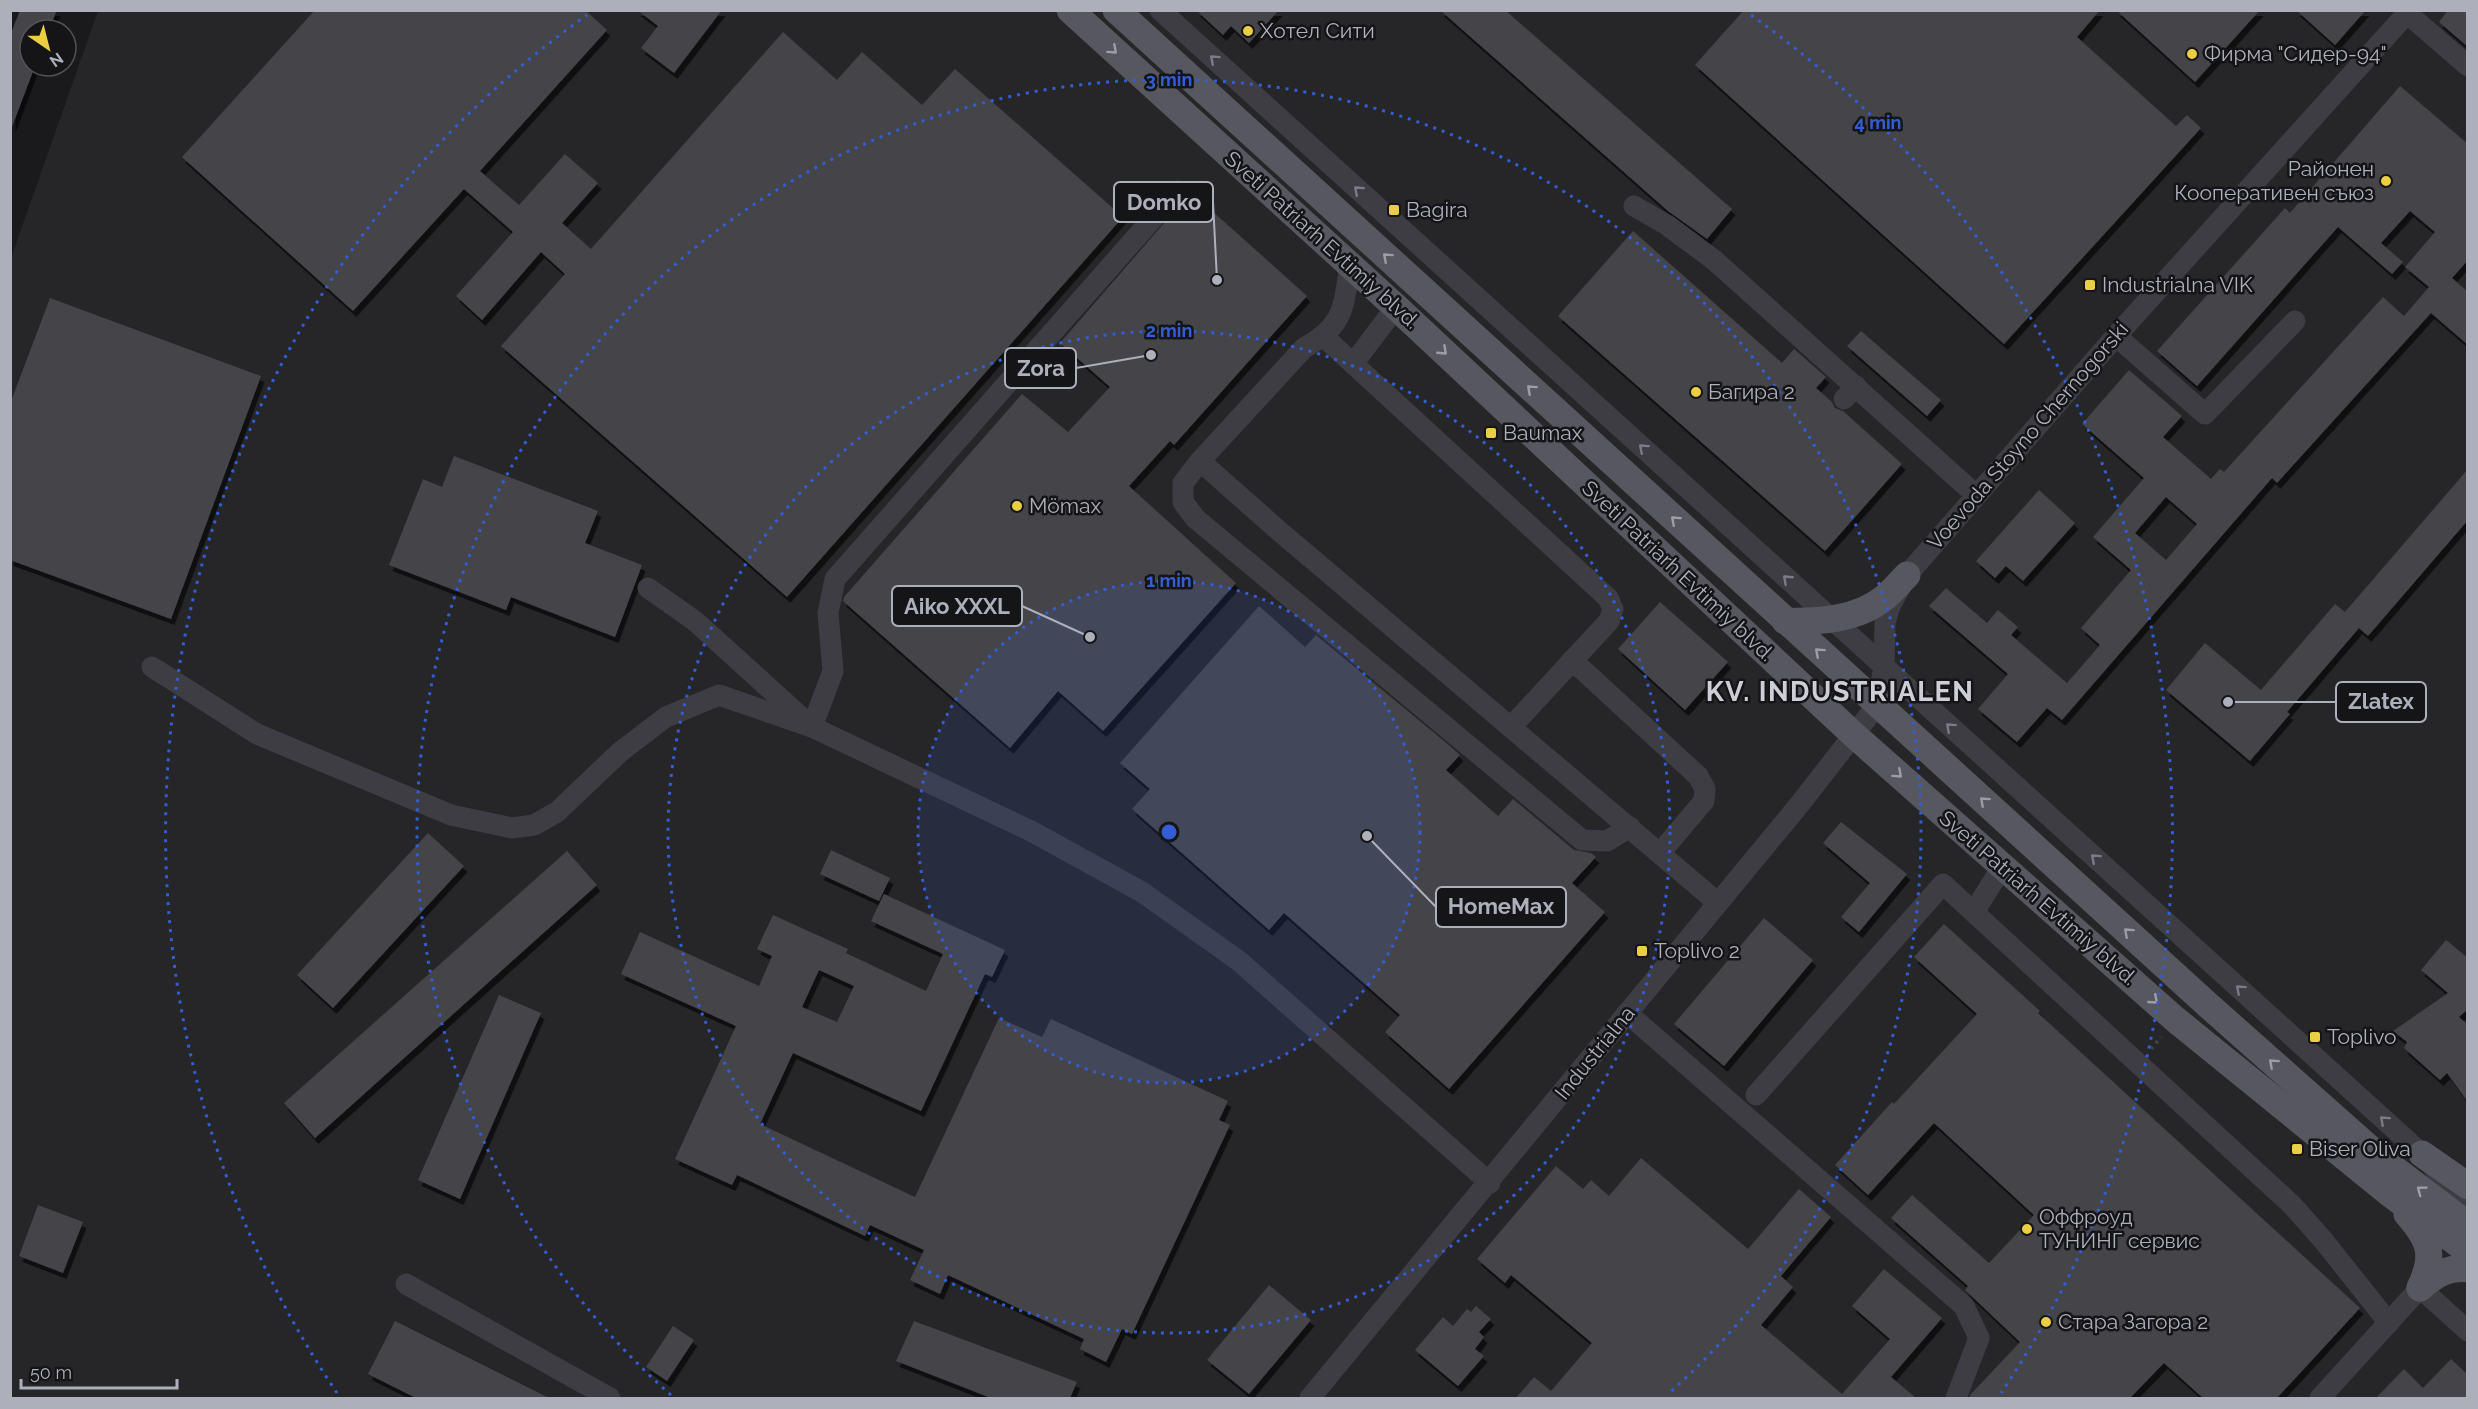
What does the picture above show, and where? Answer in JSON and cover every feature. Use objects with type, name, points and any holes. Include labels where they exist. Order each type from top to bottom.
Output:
[{"type":"main road","name":"Sveti Patriarh Evtimiy blvd.","points":[[1070,10],[1396,307],[1854,735],[2002,867],[2176,1020],[2389,1193],[2468,1251]]},
{"type":"main road","name":"Sveti Patriarh Evtimiy blvd.","points":[[1116,10],[1877,705],[2384,1161],[2468,1225]]},
{"type":"main road","points":[[1785,621],[1830,619],[1866,609],[1883,599],[1907,575]]},
{"type":"main road","points":[[2422,1154],[2468,1186]]},
{"type":"main road","points":[[2389,1193],[2415,1223],[2430,1252],[2430,1264],[2420,1288]]},
{"type":"main road","points":[[2420,1288],[2448,1270],[2468,1269]]},
{"type":"street","points":[[1160,10],[2422,1154],[2468,1208]]},
{"type":"street","points":[[2409,12],[2468,66]]},
{"type":"street","name":"Voevoda Stoyno Chernogorski","points":[[1877,705],[1884,667],[1885,623],[1890,606],[1907,575],[2116,336],[2409,12]]},
{"type":"street","points":[[812,727],[833,671],[828,613],[835,579],[1177,191]]},
{"type":"street","points":[[1634,206],[1667,225],[1714,260],[1850,392],[1976,495]]},
{"type":"street","points":[[1350,266],[1342,312],[1324,337],[1304,348],[1200,460],[1183,483],[1183,502],[1196,519],[1582,840],[1606,841],[1630,826]]},
{"type":"street","points":[[1353,364],[1396,307]]},
{"type":"street","points":[[2116,336],[2205,414],[2295,321]]},
{"type":"street","points":[[1324,337],[1608,598],[1613,609],[1609,621],[1511,727]]},
{"type":"street","points":[[1200,460],[1262,517],[1630,826],[1718,903]]},
{"type":"street","points":[[648,588],[695,621],[812,727]]},
{"type":"street","points":[[1572,660],[1698,776],[1705,789],[1704,801],[1660,853]]},
{"type":"street","points":[[153,667],[257,734],[451,815],[512,828],[534,825],[557,812],[620,752],[666,717],[719,695],[812,727],[1031,831],[1142,892],[1239,961],[1490,1182]]},
{"type":"street","name":"Industrialna","points":[[1310,1398],[1490,1182],[1877,705]]},
{"type":"street","points":[[1974,912],[2002,867]]},
{"type":"street","points":[[1756,1095],[1943,885],[2292,1205],[2389,1323]]},
{"type":"street","points":[[1627,1013],[1964,1306],[1979,1338],[1956,1398]]},
{"type":"street","points":[[406,1284],[610,1398]]},
{"type":"street","points":[[2320,1398],[2420,1288],[2468,1331]]},
{"type":"shaded area","points":[[98,11],[2467,11],[2467,1398],[11,1398],[11,258],[74,78],[78,78],[78,68]]},
{"type":"building","points":[[20,10],[57,10],[54,18],[18,18],[18,78],[30,78],[12,127],[10,36]]},
{"type":"building","points":[[315,10],[585,10],[607,30],[480,171],[519,205],[565,154],[598,183],[562,223],[591,249],[783,32],[837,80],[862,52],[922,105],[955,69],[1123,217],[787,597],[501,346],[565,274],[541,252],[482,320],[456,296],[513,232],[464,189],[353,311],[182,157]]},
{"type":"building","points":[[637,10],[722,10],[674,73],[641,48],[658,26]]},
{"type":"building","name":"Хотел Сити","points":[[1196,10],[1279,10],[1249,43],[1231,26],[1223,35]]},
{"type":"building","points":[[1440,10],[1505,10],[1732,209],[1707,239],[1668,211]]},
{"type":"building","points":[[1744,10],[2100,10],[2077,37],[2176,126],[2187,115],[2201,128],[2004,344],[1695,65]]},
{"type":"building","name":"Фирма \"Сидер-94\"","points":[[2116,10],[2260,10],[2195,82]]},
{"type":"building","points":[[2296,10],[2366,10],[2335,45]]},
{"type":"building","points":[[2448,10],[2468,10],[2468,47],[2439,22]]},
{"type":"building","points":[[2400,86],[2468,144],[2468,260],[2452,278],[2468,292],[2468,345],[2431,313],[2277,483],[2272,478],[2062,720],[2047,708],[2017,742],[1978,709],[2008,674],[1929,606],[1946,588],[1987,623],[1998,610],[2018,627],[2011,635],[2067,683],[2100,645],[2081,628],[2131,570],[2093,537],[2144,478],[2082,424],[2129,370],[2182,416],[2163,437],[2211,479],[2220,469],[2224,472],[2383,297],[2404,316],[2429,287],[2405,267],[2435,232],[2410,211],[2381,243],[2403,262],[2392,274],[2338,227],[2197,386],[2157,351],[2285,208],[2290,213]],"holes":[[[2166,497],[2197,524],[2166,560],[2135,533]]]},
{"type":"building","points":[[1191,192],[1307,296],[1174,445],[1170,441],[1129,486],[1236,583],[1103,731],[1058,691],[1010,748],[843,601],[844,597],[1022,394],[1068,432],[1110,387],[1060,343]]},
{"type":"building","name":"Багира 2","points":[[1633,231],[1782,363],[1794,349],[1826,377],[1816,388],[1832,402],[1835,408],[1843,411],[1902,464],[1825,551],[1558,316]]},
{"type":"building","points":[[50,298],[261,376],[171,619],[10,560],[10,404]]},
{"type":"building","points":[[1861,331],[1941,400],[1927,416],[1847,346]]},
{"type":"building","points":[[454,456],[598,511],[585,543],[642,565],[615,637],[511,597],[506,610],[389,565],[423,479],[442,487]]},
{"type":"building","points":[[2468,469],[2468,520],[2368,636],[2359,628],[2287,712],[2290,714],[2250,761],[2166,690],[2205,643],[2261,690],[2335,604],[2345,612]]},
{"type":"building","points":[[2039,490],[2075,523],[2023,581],[2006,566],[1995,578],[1976,561]]},
{"type":"building","points":[[1660,602],[1728,662],[1685,710],[1618,649]]},
{"type":"building","points":[[1259,606],[1305,647],[1316,635],[1450,746],[1460,755],[1446,770],[1498,816],[1513,799],[1574,850],[1591,853],[1596,857],[1572,883],[1605,912],[1449,1089],[1385,1032],[1400,1015],[1284,913],[1269,930],[1132,809],[1150,789],[1120,763]]},
{"type":"building","points":[[1841,822],[1907,874],[1859,932],[1841,917],[1870,883],[1823,843]]},
{"type":"building","points":[[428,833],[464,866],[333,1008],[297,975]]},
{"type":"building","points":[[831,850],[890,878],[879,901],[820,874]]},
{"type":"building","points":[[567,851],[597,885],[315,1138],[284,1103]]},
{"type":"building","points":[[884,894],[1005,950],[992,977],[985,974],[921,1111],[793,1053],[760,1124],[915,1197],[999,1018],[1042,1037],[1051,1019],[1228,1101],[1219,1120],[1230,1125],[1132,1334],[1122,1329],[1106,1362],[1080,1349],[1084,1339],[948,1275],[940,1294],[910,1280],[924,1250],[870,1225],[865,1236],[737,1175],[732,1185],[675,1159],[736,1026],[621,974],[640,932],[759,986],[772,956],[757,949],[773,915],[848,949],[846,953],[926,991],[943,954],[871,921]],"holes":[[[819,970],[854,986],[837,1022],[802,1007]]]},
{"type":"building","points":[[1764,918],[1813,960],[1724,1066],[1674,1024]]},
{"type":"building","points":[[1944,924],[2360,1308],[2277,1398],[2203,1398],[2164,1363],[2130,1398],[1969,1398],[2020,1342],[1965,1290],[1968,1286],[1891,1218],[1912,1195],[1989,1263],[2034,1215],[1934,1123],[1868,1195],[1835,1165],[1977,1014],[1914,957]]},
{"type":"building","points":[[2446,940],[2468,958],[2468,1009],[2459,1017],[2468,1025],[2468,1102],[2447,1073],[2440,1080],[2404,1048],[2407,1042],[2393,1031],[2448,993],[2421,970]]},
{"type":"building","points":[[499,995],[541,1013],[460,1199],[418,1180]]},
{"type":"building","points":[[1641,1158],[1748,1249],[1799,1189],[1831,1217],[1781,1276],[1793,1287],[1761,1325],[1842,1394],[1890,1339],[1852,1306],[1884,1269],[1942,1318],[1891,1377],[1916,1398],[1516,1398],[1534,1377],[1551,1391],[1592,1343],[1511,1275],[1505,1283],[1477,1259],[1556,1166],[1583,1189],[1591,1180],[1609,1196]]},
{"type":"building","points":[[38,1205],[83,1222],[63,1273],[19,1256]]},
{"type":"building","points":[[1269,1285],[1311,1320],[1249,1394],[1207,1360]]},
{"type":"building","points":[[1476,1306],[1491,1319],[1479,1332],[1484,1337],[1475,1349],[1484,1356],[1458,1386],[1415,1350],[1443,1317],[1453,1326],[1467,1309],[1471,1312]]},
{"type":"building","points":[[395,1321],[549,1398],[416,1398],[368,1374]]},
{"type":"building","points":[[914,1321],[1077,1382],[1070,1398],[991,1398],[896,1361]]},
{"type":"building","points":[[673,1326],[694,1340],[667,1381],[646,1367]]},
{"type":"building","points":[[2451,1359],[2468,1375],[2468,1398],[2376,1398],[2404,1369],[2423,1388]]},
{"type":"place","name":"Хотел Сити","points":[[1248,31]]},
{"type":"place","name":"Фирма \"Сидер-94\"","points":[[2192,54]]},
{"type":"place","name":"Районен Кооперативен съюз","points":[[2386,181]]},
{"type":"place","name":"Bagira","points":[[1394,210]]},
{"type":"place","name":"Domko","points":[[1217,280]]},
{"type":"place","name":"Industrialna VIK","points":[[2090,285]]},
{"type":"place","name":"Zora","points":[[1151,355]]},
{"type":"place","name":"Багира 2","points":[[1696,392]]},
{"type":"place","name":"Baumax","points":[[1491,433]]},
{"type":"place","name":"Mömax","points":[[1017,506]]},
{"type":"place","name":"Aiko XXXL","points":[[1090,637]]},
{"type":"place","name":"Zlatex","points":[[2228,702]]},
{"type":"place","name":"HomeMax","points":[[1367,836]]},
{"type":"place","name":"Toplivo 2","points":[[1642,951]]},
{"type":"place","name":"Toplivo","points":[[2315,1037]]},
{"type":"place","name":"Biser Oliva","points":[[2297,1149]]},
{"type":"place","name":"Оффроуд ТУНИНГ сервис","points":[[2027,1229]]},
{"type":"place","name":"Стара Загора 2","points":[[2046,1322]]},
{"type":"district","name":"KV. INDUSTRIALEN","points":[[1840,692]]}]
